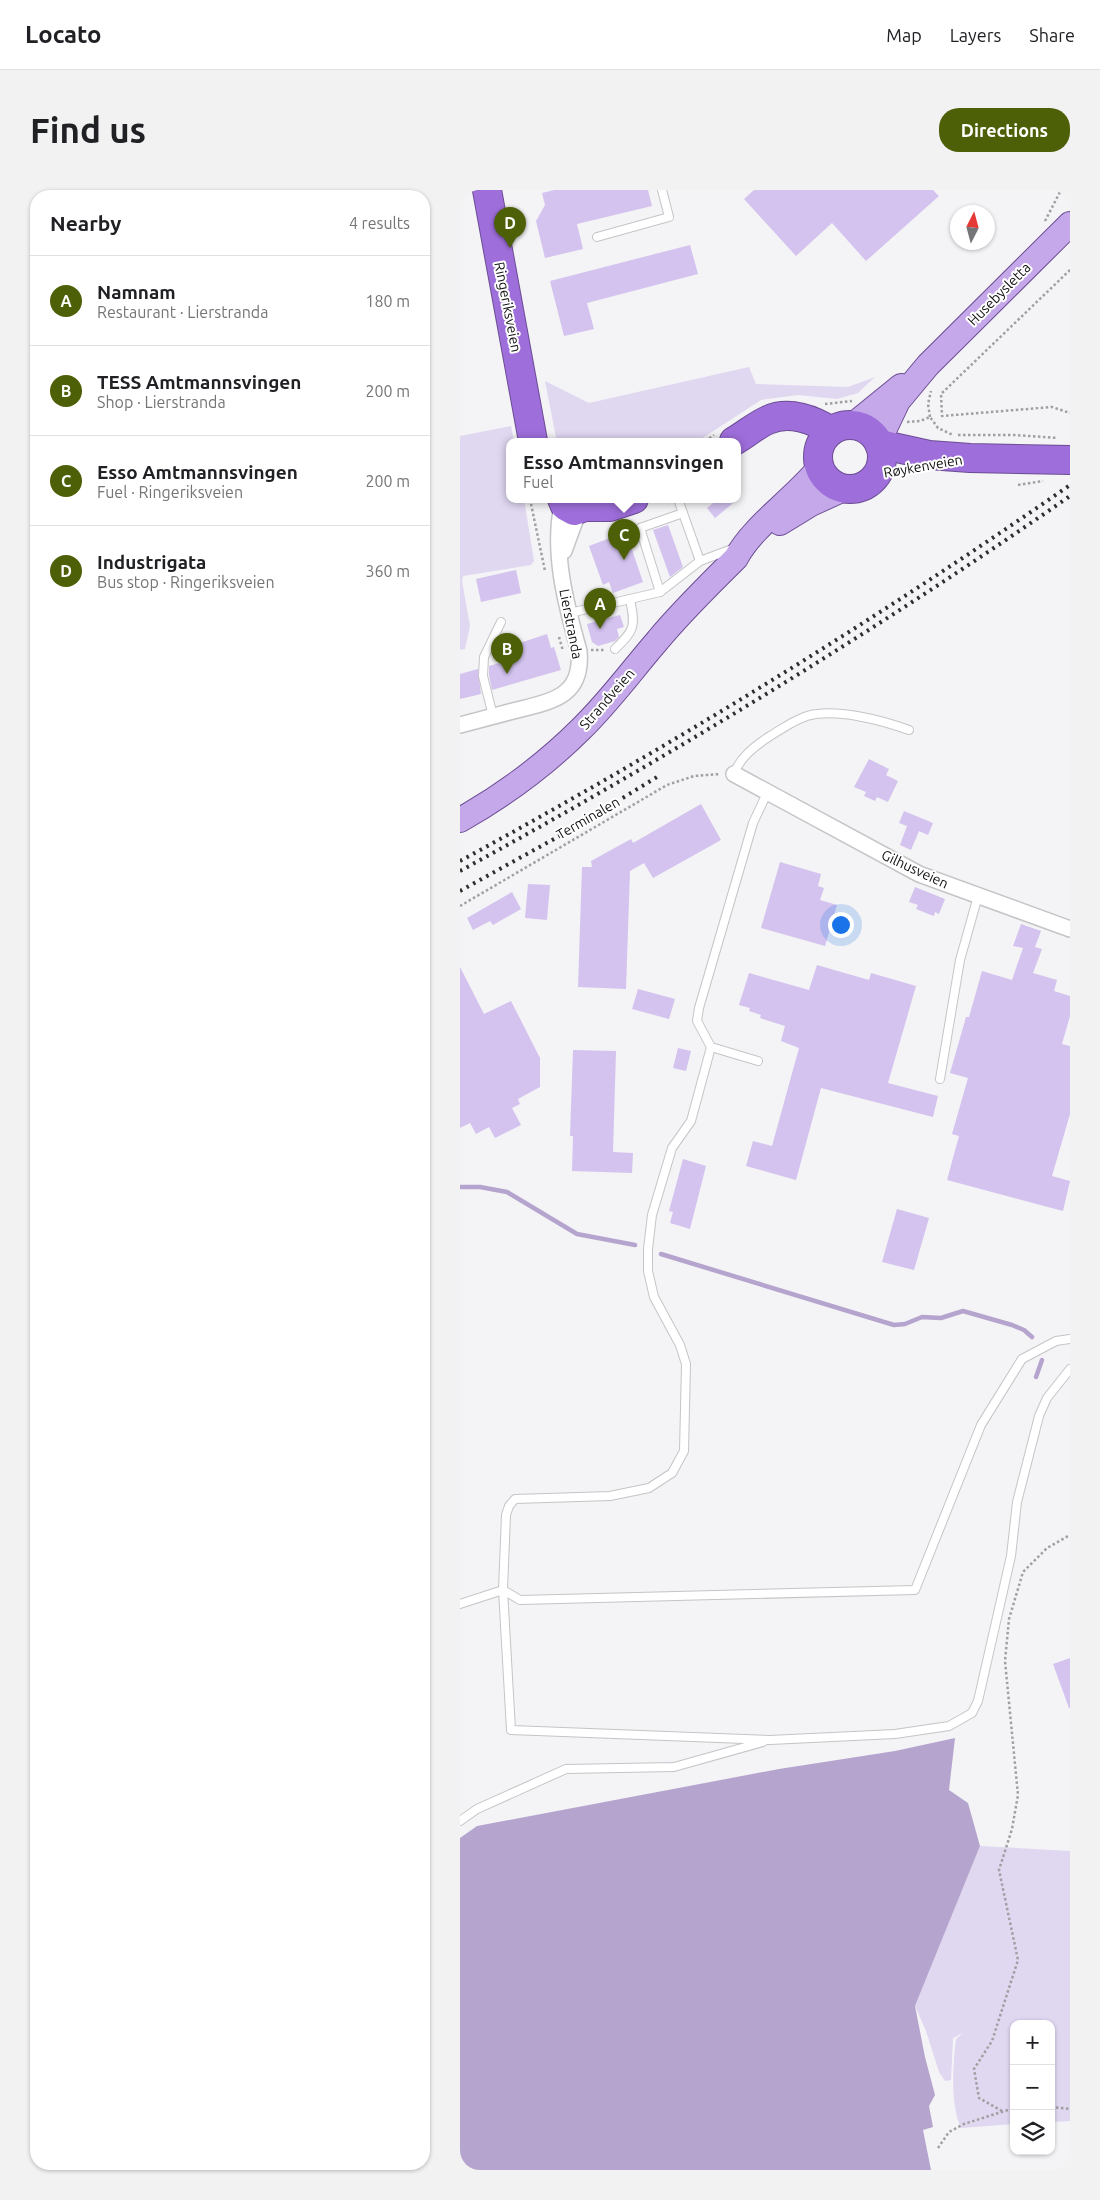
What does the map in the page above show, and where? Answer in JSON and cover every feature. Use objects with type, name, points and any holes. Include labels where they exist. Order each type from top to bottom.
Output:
[{"type":"highway","name":"Ringeriksveien","points":[[487,190],[534,436]]},
{"type":"highway","points":[[792,416],[842,428],[865,429],[879,444],[882,459],[877,474],[867,484],[846,488],[830,482],[819,461],[802,438],[786,430],[770,428],[742,436],[768,420],[792,416]]},
{"type":"highway","points":[[819,461],[822,442],[842,428]]},
{"type":"highway","name":"Røykenveien","points":[[879,444],[929,455],[970,458]]},
{"type":"highway","name":"Røykenveien","points":[[877,474],[897,468],[970,458],[1065,449]]},
{"type":"highway","points":[[576,503],[610,507],[622,503]]},
{"type":"main road","name":"Husebysletta","points":[[879,444],[898,402],[928,365],[1070,224]]},
{"type":"main road","name":"Husebysletta","points":[[842,428],[928,365]]},
{"type":"main road","name":"Strandveien","points":[[460,820],[531,774],[581,730],[675,620],[739,551],[801,489],[819,461]]},
{"type":"main road","name":"Strandveien","points":[[739,551],[750,550],[793,513],[846,488]]},
{"type":"street","name":"Lierstranda","points":[[460,725],[553,701],[569,690],[576,680],[580,660],[561,560],[576,503]]},
{"type":"street","name":"Gilhusveien","points":[[734,774],[919,874],[1070,929]]},
{"type":"lane","points":[[596,237],[669,217],[662,190]]},
{"type":"lane","points":[[679,503],[700,561]]},
{"type":"lane","points":[[660,592],[640,528],[683,513]]},
{"type":"lane","points":[[570,613],[660,592],[700,561],[739,551]]},
{"type":"lane","points":[[615,649],[626,639],[634,624],[630,599]]},
{"type":"lane","points":[[493,716],[483,676],[484,657],[501,622]]},
{"type":"lane","points":[[734,774],[743,758],[752,749],[782,729],[807,716],[836,714],[871,719],[909,730]]},
{"type":"lane","points":[[768,792],[753,823],[703,994],[697,1021],[711,1047],[691,1121],[672,1148],[652,1214],[648,1249],[648,1271],[654,1297],[680,1345],[686,1364],[684,1451],[672,1473],[649,1488],[610,1496],[516,1499],[509,1506],[506,1515],[503,1590],[511,1730],[770,1740],[896,1734],[950,1726],[972,1713],[978,1701],[1011,1556],[1017,1502],[1039,1416],[1047,1398],[1070,1369]]},
{"type":"lane","points":[[940,1079],[960,960],[978,896]]},
{"type":"lane","points":[[711,1047],[758,1061]]},
{"type":"lane","points":[[460,1604],[503,1590],[520,1600],[915,1590],[981,1424],[1022,1360],[1056,1341],[1070,1339]]},
{"type":"lane","points":[[460,1821],[477,1810],[566,1769],[674,1767],[770,1740]]},
{"type":"path","points":[[1046,220],[1061,190]]},
{"type":"path","points":[[1070,270],[941,394],[942,416],[1052,407],[1070,413]]},
{"type":"path","points":[[905,421],[920,421],[930,417],[938,428],[956,435],[1040,436],[1065,449]]},
{"type":"path","points":[[588,650],[615,649]]},
{"type":"path","name":"Terminalen","points":[[460,906],[667,784],[694,776],[734,774]]},
{"type":"path","points":[[1002,2111],[979,2098],[974,2069],[992,2041],[1018,1960],[999,1870],[1012,1829],[1018,1795],[1005,1661],[1009,1619],[1023,1572],[1047,1548],[1070,1535]]},
{"type":"path","points":[[1055,2107],[1070,2109]]},
{"type":"path","points":[[938,2148],[949,2132],[964,2124],[1010,2109]]},
{"type":"shaded area","points":[[749,367],[756,384],[848,387],[875,377],[858,393],[837,399],[798,395],[761,400],[703,438],[557,438],[545,381],[589,403]]},
{"type":"shaded area","points":[[511,426],[513,438],[506,438],[506,503],[525,503],[534,561],[531,565],[463,576],[462,581],[470,626],[465,649],[460,650],[460,436]]},
{"type":"shaded area","points":[[955,1738],[949,1790],[968,1803],[980,1846],[915,2006],[935,2095],[929,2106],[933,2127],[923,2130],[931,2170],[460,2170],[460,1838],[477,1826],[779,1769],[895,1751]]},
{"type":"shaded area","points":[[980,1846],[1070,1851],[1070,2121],[1055,2122],[1055,2020],[1010,2020],[1010,2124],[961,2128],[955,2108],[953,2072],[956,2039],[963,2033],[953,2038],[951,2080],[945,2081],[939,2072],[926,2031],[915,2006]]},
{"type":"building","points":[[554,190],[648,190],[652,206],[577,224],[583,249],[545,258],[536,221],[545,205],[542,193]]},
{"type":"building","points":[[754,190],[933,190],[939,196],[866,261],[832,223],[796,256],[744,199]]},
{"type":"building","points":[[690,245],[698,274],[587,303],[594,329],[564,336],[550,281]]},
{"type":"building","points":[[713,503],[733,503],[715,518],[707,508]]},
{"type":"building","points":[[668,525],[683,567],[670,577],[653,530]]},
{"type":"building","points":[[626,532],[643,582],[613,593],[609,582],[603,585],[589,546]]},
{"type":"building","points":[[516,570],[521,593],[481,602],[476,579]]},
{"type":"building","points":[[620,615],[624,627],[617,629],[619,637],[615,641],[598,646],[592,642],[587,624]]},
{"type":"building","points":[[547,634],[551,648],[554,647],[561,670],[492,690],[489,666],[514,659],[511,646]]},
{"type":"building","points":[[478,669],[481,694],[460,699],[460,674]]},
{"type":"building","points":[[869,759],[889,769],[886,775],[898,781],[888,802],[877,797],[875,801],[864,796],[866,792],[854,787]]},
{"type":"building","points":[[701,804],[721,840],[653,878],[644,863],[630,871],[626,989],[578,987],[582,867],[592,867],[591,861],[631,839],[633,843]]},
{"type":"building","points":[[904,811],[933,823],[928,835],[919,831],[911,850],[900,845],[907,826],[899,823]]},
{"type":"building","points":[[780,862],[821,874],[818,886],[824,888],[820,900],[837,905],[825,946],[761,928]]},
{"type":"building","points":[[528,884],[550,885],[547,920],[525,918]]},
{"type":"building","points":[[915,887],[945,899],[939,914],[935,912],[934,916],[916,909],[918,905],[909,902]]},
{"type":"building","points":[[512,892],[521,909],[493,925],[490,921],[473,930],[467,918]]},
{"type":"building","points":[[1021,924],[1041,931],[1035,947],[1042,949],[1033,973],[1057,980],[1054,991],[1070,996],[1070,1016],[1062,1044],[1070,1046],[1070,1114],[1052,1176],[1070,1181],[1063,1211],[947,1180],[959,1136],[952,1134],[968,1078],[950,1073],[966,1017],[969,1017],[982,971],[1012,980],[1023,948],[1013,946]]},
{"type":"building","points":[[817,965],[869,980],[871,973],[916,986],[888,1083],[938,1096],[933,1117],[821,1088],[796,1180],[746,1166],[753,1141],[772,1146],[799,1048],[781,1041],[785,1026],[760,1018],[761,1015],[749,1011],[750,1008],[739,1005],[749,973],[809,990]]},
{"type":"building","points":[[460,967],[484,1014],[511,1001],[540,1058],[540,1087],[518,1099],[520,1104],[512,1108],[521,1125],[495,1138],[489,1127],[476,1134],[470,1123],[460,1128]]},
{"type":"building","points":[[638,989],[675,999],[669,1019],[632,1009]]},
{"type":"building","points":[[678,1048],[691,1051],[686,1071],[673,1068]]},
{"type":"building","points":[[573,1050],[616,1051],[613,1152],[633,1153],[632,1173],[572,1171],[573,1136],[570,1136]]},
{"type":"building","points":[[683,1159],[706,1166],[690,1229],[670,1223],[673,1212],[669,1211]]},
{"type":"building","points":[[897,1209],[929,1218],[914,1270],[882,1262]]},
{"type":"building","points":[[1070,1658],[1070,1708],[1069,1708],[1053,1664]]},
{"type":"waterway","points":[[460,1187],[480,1187],[507,1192],[577,1234],[635,1245]]},
{"type":"waterway","points":[[661,1254],[894,1325],[905,1324],[922,1317],[941,1318],[963,1311],[1012,1325],[1024,1330],[1032,1337]]},
{"type":"waterway","points":[[1036,1377],[1042,1360]]},
{"type":"railway","points":[[460,861],[694,728],[922,585],[1070,485]]},
{"type":"railway","points":[[460,871],[616,783],[770,692],[921,596],[1070,496]]},
{"type":"railway","points":[[460,891],[572,829],[657,777]]},
{"type":"place","name":"Industrigata","points":[[510,248]]},
{"type":"place","name":"Esso Amtmannsvingen","points":[[624,560]]},
{"type":"place","name":"Namnam","points":[[600,629]]},
{"type":"place","name":"TESS Amtmannsvingen","points":[[507,674]]}]
